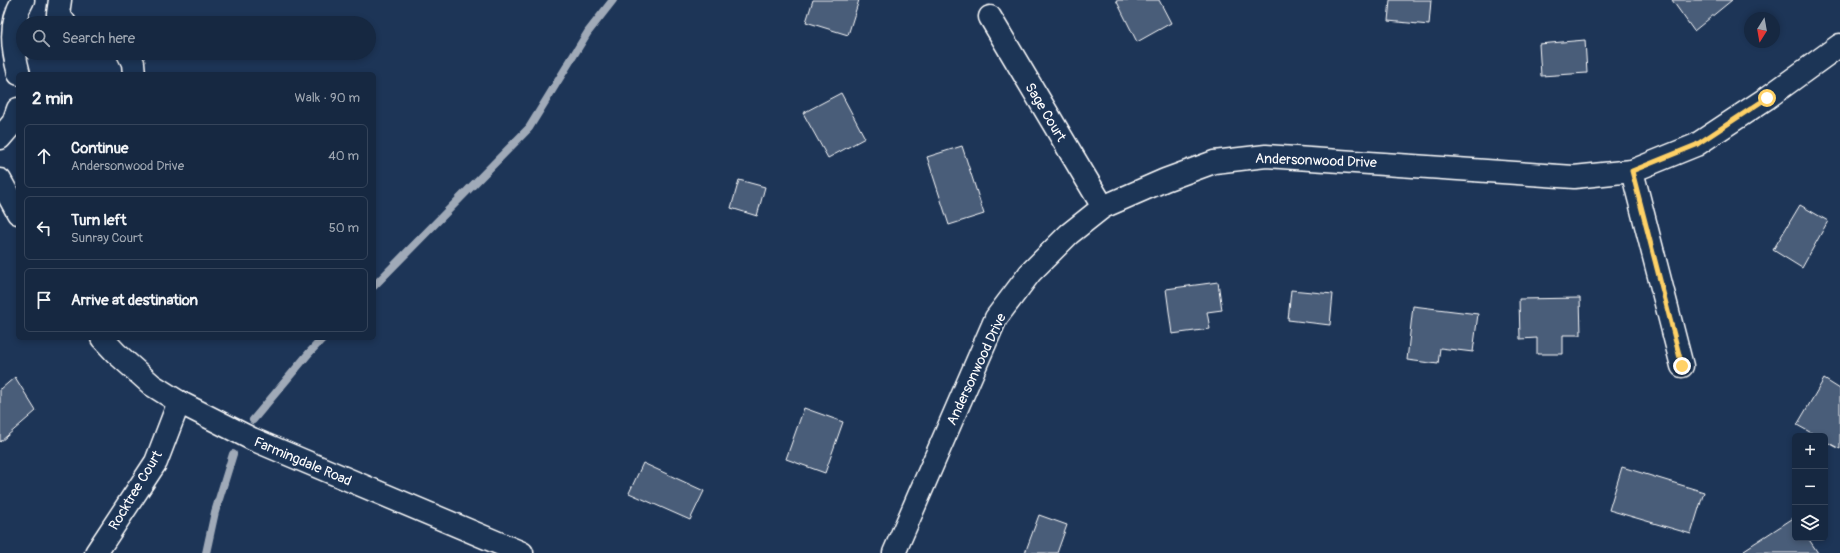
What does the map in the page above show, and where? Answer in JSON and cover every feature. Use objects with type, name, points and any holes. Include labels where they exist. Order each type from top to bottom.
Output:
[{"type":"street","points":[[16,16],[23,0]]},
{"type":"street","points":[[60,0],[58,14],[60,16]]},
{"type":"street","points":[[16,17],[13,24],[13,52],[19,72]]},
{"type":"street","name":"Sage Court","points":[[990,17],[1103,207]]},
{"type":"street","name":"Andersonwood Drive","points":[[894,553],[996,318],[1030,273],[1069,234],[1103,207],[1165,180],[1214,162],[1266,156],[1574,177],[1632,171],[1696,145],[1779,90],[1840,45]]},
{"type":"street","points":[[132,60],[134,72]]},
{"type":"street","points":[[0,138],[13,123],[16,115]]},
{"type":"street","points":[[1632,171],[1682,366]]},
{"type":"street","name":"Farmingdale Road","points":[[104,340],[116,353],[152,385],[179,402],[252,439],[522,553]]},
{"type":"street","name":"Rocktree Court","points":[[96,553],[156,462],[179,402]]},
{"type":"building","points":[[813,0],[859,0],[848,35],[806,22]]},
{"type":"building","points":[[1116,0],[1159,0],[1171,23],[1137,42]]},
{"type":"building","points":[[1390,0],[1431,0],[1429,25],[1388,21]]},
{"type":"building","points":[[1672,0],[1732,0],[1694,31]]},
{"type":"building","points":[[1585,40],[1587,73],[1541,76],[1539,44]]},
{"type":"building","points":[[841,93],[865,138],[828,158],[803,113]]},
{"type":"building","points":[[962,146],[984,214],[949,225],[927,157]]},
{"type":"building","points":[[739,180],[765,187],[757,216],[731,208]]},
{"type":"building","points":[[1800,205],[1828,221],[1802,268],[1773,250]]},
{"type":"building","points":[[1218,282],[1222,310],[1207,312],[1210,329],[1172,334],[1166,289]]},
{"type":"building","points":[[1291,290],[1333,294],[1330,325],[1288,320]]},
{"type":"building","points":[[1580,298],[1581,335],[1563,335],[1563,354],[1537,354],[1537,338],[1520,339],[1519,299]]},
{"type":"building","points":[[1413,306],[1478,314],[1473,352],[1440,348],[1438,364],[1407,360]]},
{"type":"building","points":[[15,377],[36,411],[0,442],[0,388],[1,389]]},
{"type":"building","points":[[1824,379],[1840,389],[1840,449],[1828,443],[1828,433],[1812,433],[1797,425]]},
{"type":"building","points":[[804,408],[843,422],[825,473],[786,459]]},
{"type":"building","points":[[643,463],[704,491],[690,520],[629,493]]},
{"type":"building","points":[[1622,467],[1704,492],[1691,534],[1609,510]]},
{"type":"building","points":[[1039,515],[1067,525],[1057,553],[1025,553]]},
{"type":"building","points":[[1792,519],[1792,541],[1810,541],[1818,553],[1746,553],[1744,550]]},
{"type":"waterway","points":[[376,284],[529,128],[588,32],[613,0]]},
{"type":"waterway","points":[[253,420],[321,340]]},
{"type":"waterway","points":[[206,553],[215,512],[233,454]]},
{"type":"route","points":[[1682,366],[1632,171],[1696,145],[1767,98]]}]
